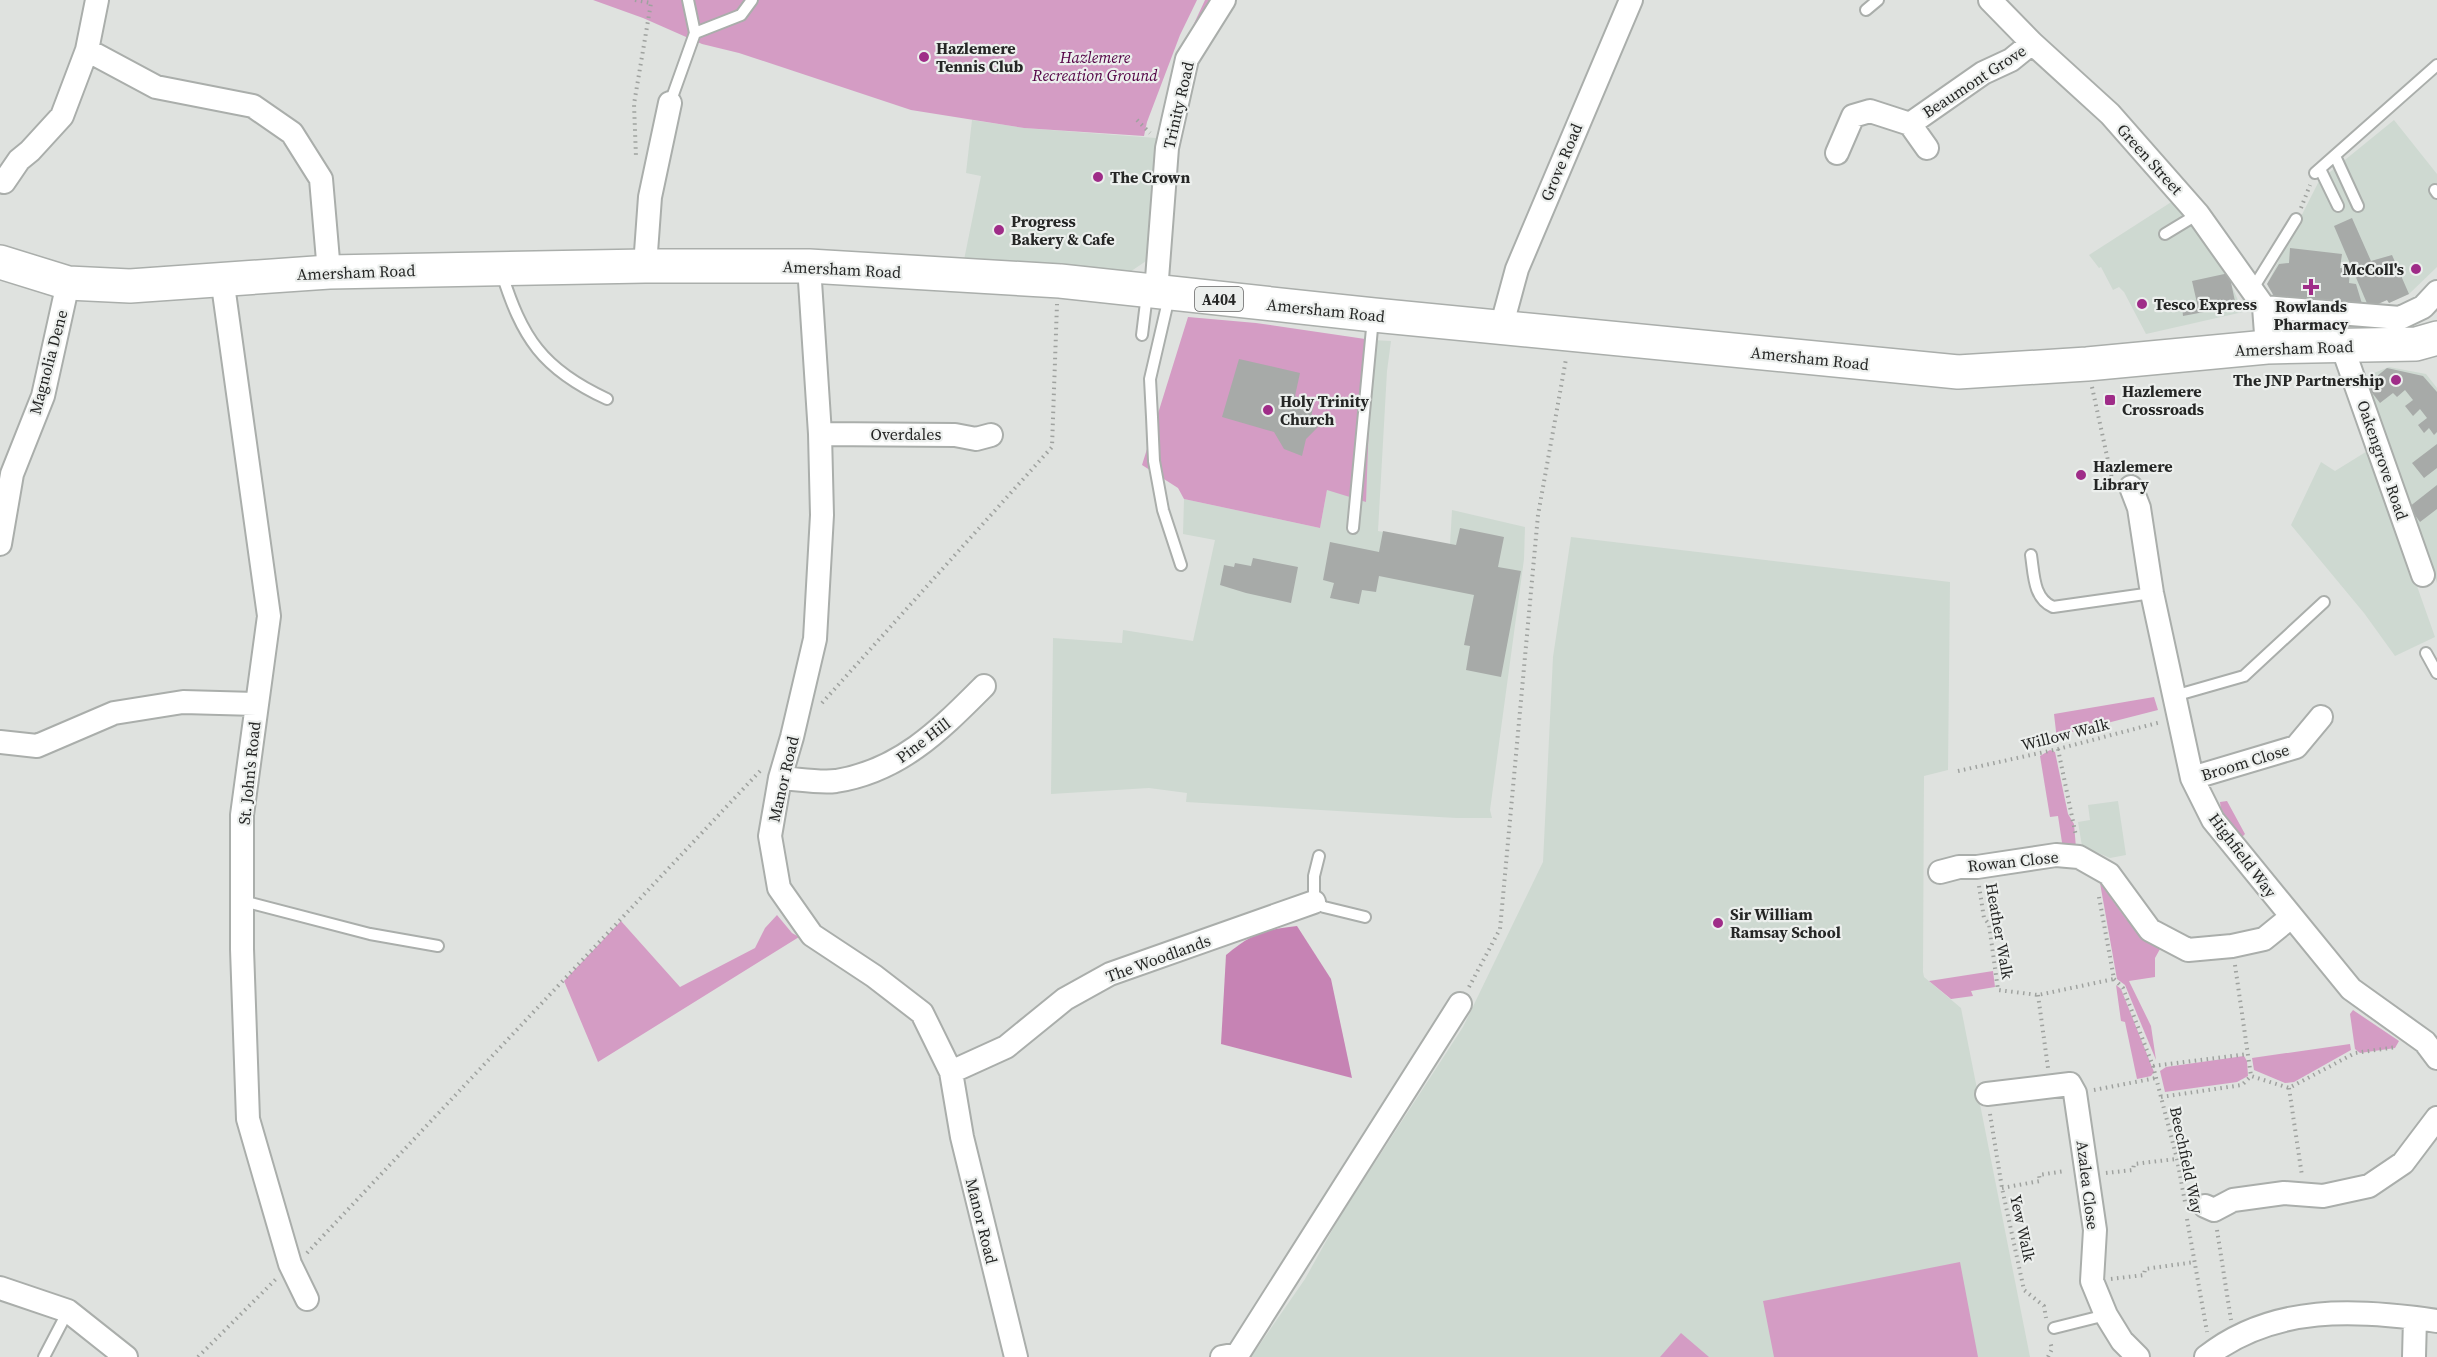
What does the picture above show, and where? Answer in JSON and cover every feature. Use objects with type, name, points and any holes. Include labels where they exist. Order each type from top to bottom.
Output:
[{"type":"main road","name":"Amersham Road","points":[[0,262],[68,283],[130,286],[329,272],[645,266],[809,266],[1059,281],[1501,328],[1958,372],[2087,364],[2267,347],[2416,344],[2437,338]]},
{"type":"street","points":[[4,182],[19,160],[62,116],[87,50],[97,0]]},
{"type":"street","name":"Trinity Road","points":[[1158,292],[1170,131],[1187,59],[1224,0]]},
{"type":"street","name":"Grove Road","points":[[1501,328],[1517,269],[1631,0]]},
{"type":"street","name":"Green Street","points":[[1990,0],[2032,43],[2110,114],[2199,214],[2258,299]]},
{"type":"street","name":"Beaumont Grove","points":[[1837,153],[1853,116],[1870,111],[1910,123],[1983,73],[2011,60],[2032,43]]},
{"type":"street","points":[[87,50],[156,87],[253,106],[292,133],[321,179],[329,272]]},
{"type":"street","points":[[645,266],[652,185],[670,103]]},
{"type":"street","points":[[1910,123],[1928,148]]},
{"type":"street","name":"Manor Road","points":[[809,266],[820,434],[822,515],[815,639],[780,778],[770,836],[779,888],[812,935],[874,976],[922,1013],[951,1072],[962,1137],[1016,1357]]},
{"type":"street","name":"St. John's Road","points":[[222,278],[268,616],[242,815],[242,949],[248,1119],[290,1264],[307,1299]]},
{"type":"street","name":"Magnolia Dene","points":[[0,544],[12,474],[43,396],[68,283]]},
{"type":"street","points":[[2267,347],[2258,299],[2400,318],[2423,307],[2437,292]]},
{"type":"street","name":"Oakengrove Road","points":[[2342,346],[2423,574]]},
{"type":"street","name":"Overdales","points":[[820,434],[955,435],[976,439],[991,435]]},
{"type":"street","name":"Highfield Way","points":[[2131,487],[2139,508],[2152,593],[2192,778],[2213,820],[2351,989],[2431,1050]]},
{"type":"street","name":"Pine Hill","points":[[780,778],[834,781],[888,766],[936,734],[984,686]]},
{"type":"street","points":[[0,742],[37,746],[114,713],[183,702],[257,704]]},
{"type":"street","name":"Broom Close","points":[[2192,778],[2296,747],[2321,717]]},
{"type":"street","name":"Rowan Close","points":[[1940,872],[1959,867],[1977,867],[2056,855],[2079,857],[2109,874],[2150,930],[2188,950],[2232,946],[2265,939],[2291,917]]},
{"type":"street","name":"The Woodlands","points":[[951,1072],[1006,1047],[1065,999],[1110,974],[1314,902]]},
{"type":"street","points":[[1222,1357],[1238,1354],[1460,1004]]},
{"type":"street","points":[[1987,1094],[2070,1084],[2076,1093]]},
{"type":"street","name":"Azalea Close","points":[[2076,1093],[2095,1230],[2092,1281],[2106,1316],[2122,1341],[2138,1357]]},
{"type":"street","points":[[2198,1209],[2233,1200],[2284,1193],[2324,1196],[2369,1186],[2403,1163],[2437,1118]]},
{"type":"street","points":[[0,1288],[69,1311],[126,1357]]},
{"type":"street","points":[[2209,1355],[2234,1339],[2280,1319],[2343,1312],[2426,1320],[2414,1357]]},
{"type":"lane","points":[[670,103],[695,33],[688,0]]},
{"type":"lane","points":[[695,33],[741,15],[752,0]]},
{"type":"lane","points":[[1866,10],[1878,0]]},
{"type":"lane","points":[[2338,206],[2317,171],[2437,65]]},
{"type":"lane","points":[[2334,156],[2358,206]]},
{"type":"lane","points":[[2165,234],[2199,214]]},
{"type":"lane","points":[[2258,299],[2296,219]]},
{"type":"lane","points":[[500,268],[510,300],[535,348],[561,372],[585,389],[607,399]]},
{"type":"lane","points":[[1142,335],[1158,292]]},
{"type":"lane","points":[[1158,292],[1150,380],[1154,461],[1163,510],[1181,565]]},
{"type":"lane","points":[[1353,528],[1374,315]]},
{"type":"lane","points":[[2031,555],[2037,590],[2043,601],[2053,607],[2152,593]]},
{"type":"lane","points":[[2175,707],[2244,676],[2325,602]]},
{"type":"lane","points":[[2427,652],[2437,673]]},
{"type":"lane","points":[[1319,856],[1314,876],[1314,902],[1324,907],[1365,917]]},
{"type":"lane","points":[[243,901],[370,934],[438,946]]},
{"type":"lane","points":[[44,1357],[69,1311]]},
{"type":"lane","points":[[2051,1332],[2106,1316]]},
{"type":"path","points":[[635,0],[651,3],[634,104],[636,162]]},
{"type":"path","points":[[1137,120],[1152,136]]},
{"type":"path","points":[[2296,219],[2317,171]]},
{"type":"path","points":[[198,1357],[290,1264],[308,1252],[792,737],[1052,447],[1059,281]]},
{"type":"path","points":[[1460,1004],[1500,929],[1538,515],[1571,335]]},
{"type":"path","points":[[2087,364],[2114,487],[2131,487]]},
{"type":"path","name":"Willow Walk","points":[[1958,771],[2058,749],[2175,707]]},
{"type":"path","name":"Heather Walk","points":[[1977,867],[1984,918],[1989,924],[1998,990],[2037,995],[2114,979]]},
{"type":"path","points":[[2232,946],[2251,1076]]},
{"type":"path","name":"Beechfield Way","points":[[2114,979],[2123,988],[2153,1066],[2177,1159],[2198,1209],[2195,1262],[2209,1355]]},
{"type":"path","points":[[2037,995],[2050,1086]]},
{"type":"path","points":[[2251,1076],[2289,1088],[2355,1053],[2431,1050]]},
{"type":"path","points":[[2153,1066],[2248,1054]]},
{"type":"path","points":[[2161,1097],[2242,1084],[2251,1076]]},
{"type":"path","points":[[2076,1093],[2157,1078]]},
{"type":"path","points":[[2289,1088],[2304,1193]]},
{"type":"path","name":"Yew Walk","points":[[1987,1094],[2002,1188],[2024,1290],[2044,1306],[2051,1332],[2052,1349],[2048,1357]]},
{"type":"path","points":[[2002,1188],[2040,1181],[2039,1175],[2133,1170],[2134,1164],[2177,1159]]},
{"type":"path","points":[[2198,1209],[2234,1339]]},
{"type":"path","points":[[2092,1281],[2144,1275],[2145,1269],[2195,1262]]},
{"type":"shaded area","points":[[972,120],[1024,128],[1156,138],[1152,257],[1121,278],[964,260],[981,176],[966,173]]},
{"type":"shaded area","points":[[2394,120],[2437,174],[2437,267],[2409,294],[2389,303],[2387,300],[2369,308],[2275,298],[2267,284],[2319,181]]},
{"type":"shaded area","points":[[2176,199],[2221,261],[2243,312],[2146,334],[2124,292],[2119,287],[2113,290],[2101,267],[2099,268],[2089,255]]},
{"type":"shaded area","points":[[1372,340],[1391,341],[1387,371],[1378,531],[1450,545],[1452,510],[1525,527],[1524,559],[1490,810],[1492,818],[1456,818],[1186,802],[1187,793],[1149,788],[1051,794],[1053,638],[1122,643],[1123,630],[1193,641],[1215,540],[1183,534],[1184,499],[1320,528],[1327,490]]},
{"type":"shaded area","points":[[2389,367],[2426,374],[2437,388],[2437,583],[2428,555],[2413,537],[2364,377]]},
{"type":"shaded area","points":[[2369,450],[2435,637],[2395,656],[2364,613],[2291,525],[2321,462],[2335,471]]},
{"type":"shaded area","name":"Sir William Ramsay School","points":[[1571,537],[1950,582],[1948,770],[1924,776],[1923,972],[1924,977],[1961,1008],[2030,1357],[1251,1357],[1305,1279],[1339,1218],[1463,1027],[1543,862],[1553,657]]},
{"type":"shaded area","points":[[2118,801],[2126,855],[2110,858],[2082,846],[2078,822],[2090,820],[2088,805]]},
{"type":"shaded area","points":[[1297,926],[1331,979],[1352,1078],[1221,1044],[1226,955],[1259,934]]},
{"type":"green space","name":"Hazlemere Recreation Ground","points":[[593,0],[1197,0],[1180,35],[1147,122],[1144,136],[1024,128],[911,110],[739,53],[702,44],[643,18]]},
{"type":"green space","points":[[1205,0],[1217,0],[1178,58]]},
{"type":"green space","points":[[1188,317],[1256,323],[1372,340],[1366,502],[1327,490],[1320,528],[1184,499],[1178,488],[1142,465]]},
{"type":"green space","points":[[2154,697],[2158,710],[2068,733],[2057,740],[2054,714]]},
{"type":"green space","points":[[2050,750],[2055,752],[2068,814],[2074,824],[2076,848],[2063,849],[2058,816],[2050,817],[2040,756]]},
{"type":"green space","points":[[2227,801],[2245,834],[2242,837],[2221,810],[2220,802]]},
{"type":"green space","points":[[2100,883],[2126,919],[2160,949],[2155,958],[2155,977],[2129,981],[2151,1026],[2156,1060],[2125,985],[2117,979]]},
{"type":"green space","points":[[777,915],[792,933],[799,937],[598,1062],[564,981],[621,921],[680,987],[755,948],[765,928]]},
{"type":"green space","points":[[1993,971],[1995,987],[1971,991],[1973,996],[1951,999],[1929,981]]},
{"type":"green space","points":[[2116,985],[2121,989],[2154,1072],[2151,1076],[2137,1079],[2125,1022],[2121,1021]]},
{"type":"green space","points":[[2353,1010],[2399,1041],[2395,1048],[2360,1053],[2355,1049],[2350,1014]]},
{"type":"green space","points":[[2350,1044],[2351,1050],[2294,1082],[2285,1083],[2254,1070],[2252,1058]]},
{"type":"green space","points":[[2244,1056],[2247,1061],[2248,1076],[2237,1082],[2165,1092],[2160,1071],[2166,1067]]},
{"type":"green space","points":[[1960,1262],[1978,1357],[1774,1357],[1763,1301]]},
{"type":"green space","points":[[1681,1333],[1709,1357],[1660,1357]]},
{"type":"building","points":[[2352,218],[2371,261],[2392,255],[2409,294],[2389,303],[2387,300],[2369,308],[2334,226]]},
{"type":"building","points":[[2290,248],[2342,254],[2340,268],[2350,269],[2349,283],[2356,284],[2363,307],[2275,298],[2267,284],[2279,264],[2289,263]]},
{"type":"building","points":[[2229,273],[2236,306],[2183,316],[2182,306],[2197,303],[2192,281]]},
{"type":"building","name":"Holy Trinity Church","points":[[1239,359],[1300,373],[1295,396],[1314,404],[1311,417],[1318,427],[1306,439],[1302,456],[1284,449],[1274,432],[1222,417]]},
{"type":"building","points":[[2387,368],[2423,376],[2437,392],[2437,432],[2434,435],[2429,428],[2424,433],[2418,425],[2427,418],[2420,409],[2413,416],[2405,406],[2413,400],[2405,390],[2397,397],[2393,393],[2380,403],[2366,385]]},
{"type":"building","points":[[2437,444],[2437,468],[2424,478],[2412,463]]},
{"type":"building","points":[[2437,485],[2437,509],[2420,522],[2409,507]]},
{"type":"building","points":[[1460,528],[1504,537],[1498,567],[1521,571],[1501,677],[1466,670],[1470,646],[1464,645],[1474,595],[1379,576],[1376,592],[1362,590],[1359,604],[1330,598],[1334,583],[1323,580],[1330,542],[1379,552],[1383,531],[1456,545]]},
{"type":"building","points":[[1253,558],[1298,567],[1291,603],[1220,585],[1224,565],[1234,567],[1235,563],[1251,566]]},
{"type":"place","name":"Hazlemere Tennis Club","points":[[924,57]]},
{"type":"place","name":"The Crown","points":[[1098,177]]},
{"type":"place","name":"Progress Bakery & Cafe","points":[[999,230]]},
{"type":"place","name":"McColl's","points":[[2416,269]]},
{"type":"place","name":"Rowlands Pharmacy","points":[[2311,287]]},
{"type":"place","name":"Tesco Express","points":[[2142,304]]},
{"type":"place","name":"The JNP Partnership","points":[[2396,380]]},
{"type":"place","name":"Hazlemere Crossroads","points":[[2110,400]]},
{"type":"place","name":"Holy Trinity Church","points":[[1268,410]]},
{"type":"place","name":"Hazlemere Library","points":[[2081,475]]},
{"type":"place","name":"Sir William Ramsay School","points":[[1718,923]]}]
